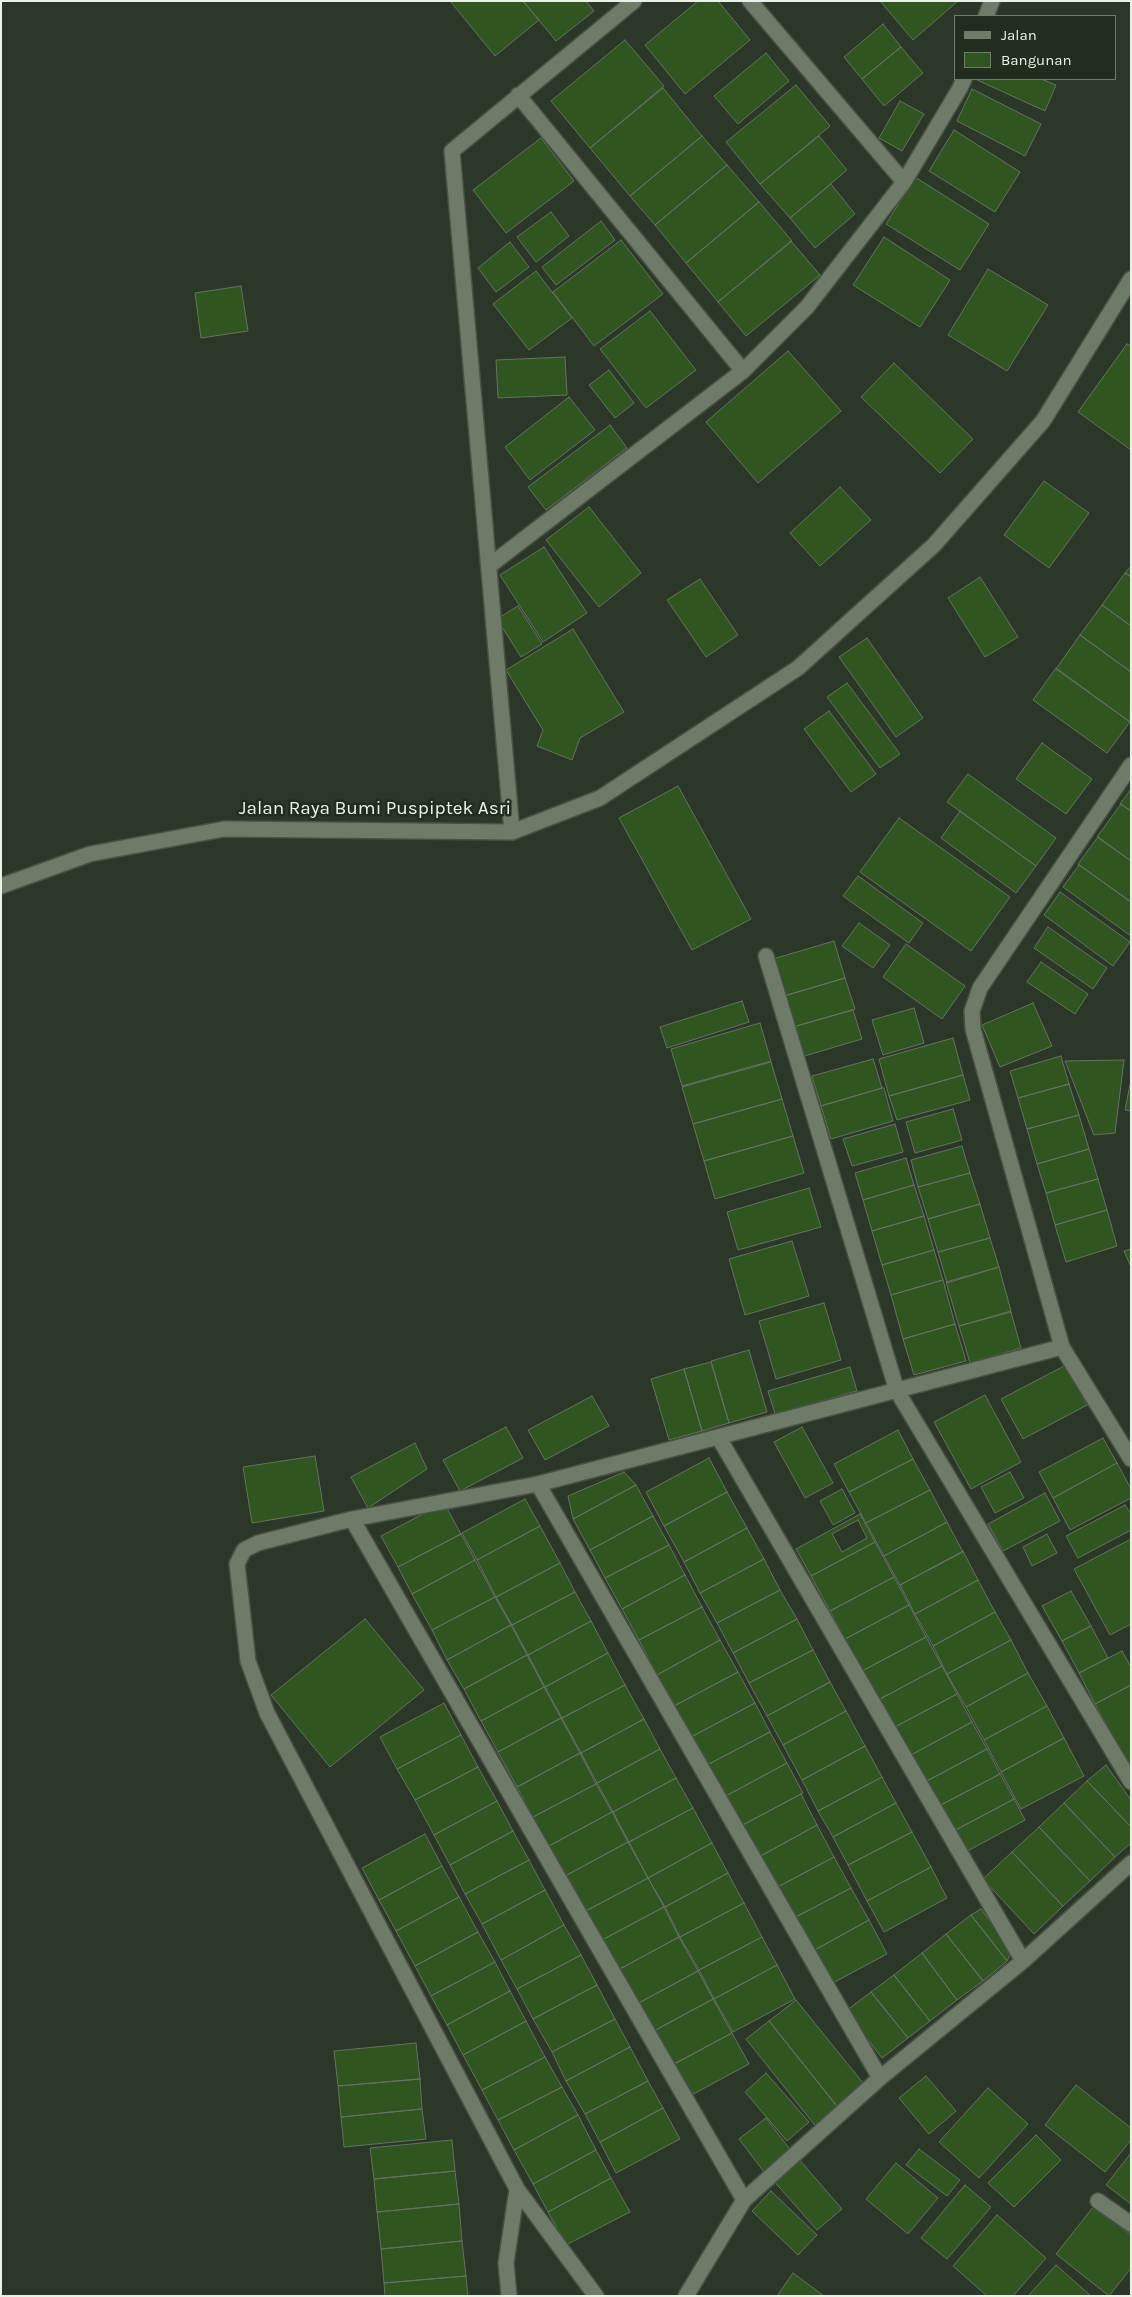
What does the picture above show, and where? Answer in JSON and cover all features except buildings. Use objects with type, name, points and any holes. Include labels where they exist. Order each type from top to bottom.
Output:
[{"type":"street","points":[[512,832],[452,150],[634,1]]},
{"type":"street","points":[[750,1],[904,182]]},
{"type":"street","points":[[986,15],[992,1]]},
{"type":"street","points":[[489,566],[743,371],[807,307],[904,182],[964,80]]},
{"type":"street","points":[[518,96],[743,371]]},
{"type":"street","name":"Jalan Raya Bumi Puspiptek Asri","points":[[1,886],[90,854],[224,829],[512,832],[600,798],[798,668],[934,545],[1043,421],[1131,279]]},
{"type":"street","points":[[1131,764],[980,988],[972,1011],[973,1029],[1062,1347],[1131,1459]]},
{"type":"street","points":[[766,956],[896,1391],[1131,1782]]},
{"type":"street","points":[[596,2296],[517,2189],[267,1713],[248,1661],[236,1564],[244,1550],[258,1543],[352,1518],[538,1484],[1062,1347]]},
{"type":"street","points":[[719,1438],[1023,1960]]},
{"type":"street","points":[[538,1484],[880,2078]]},
{"type":"street","points":[[352,1518],[744,2200]]},
{"type":"street","points":[[686,2296],[744,2200],[880,2078],[1023,1960],[1131,1863]]},
{"type":"street","points":[[509,2296],[506,2264],[517,2189]]},
{"type":"street","points":[[1098,2201],[1131,2224]]}]
